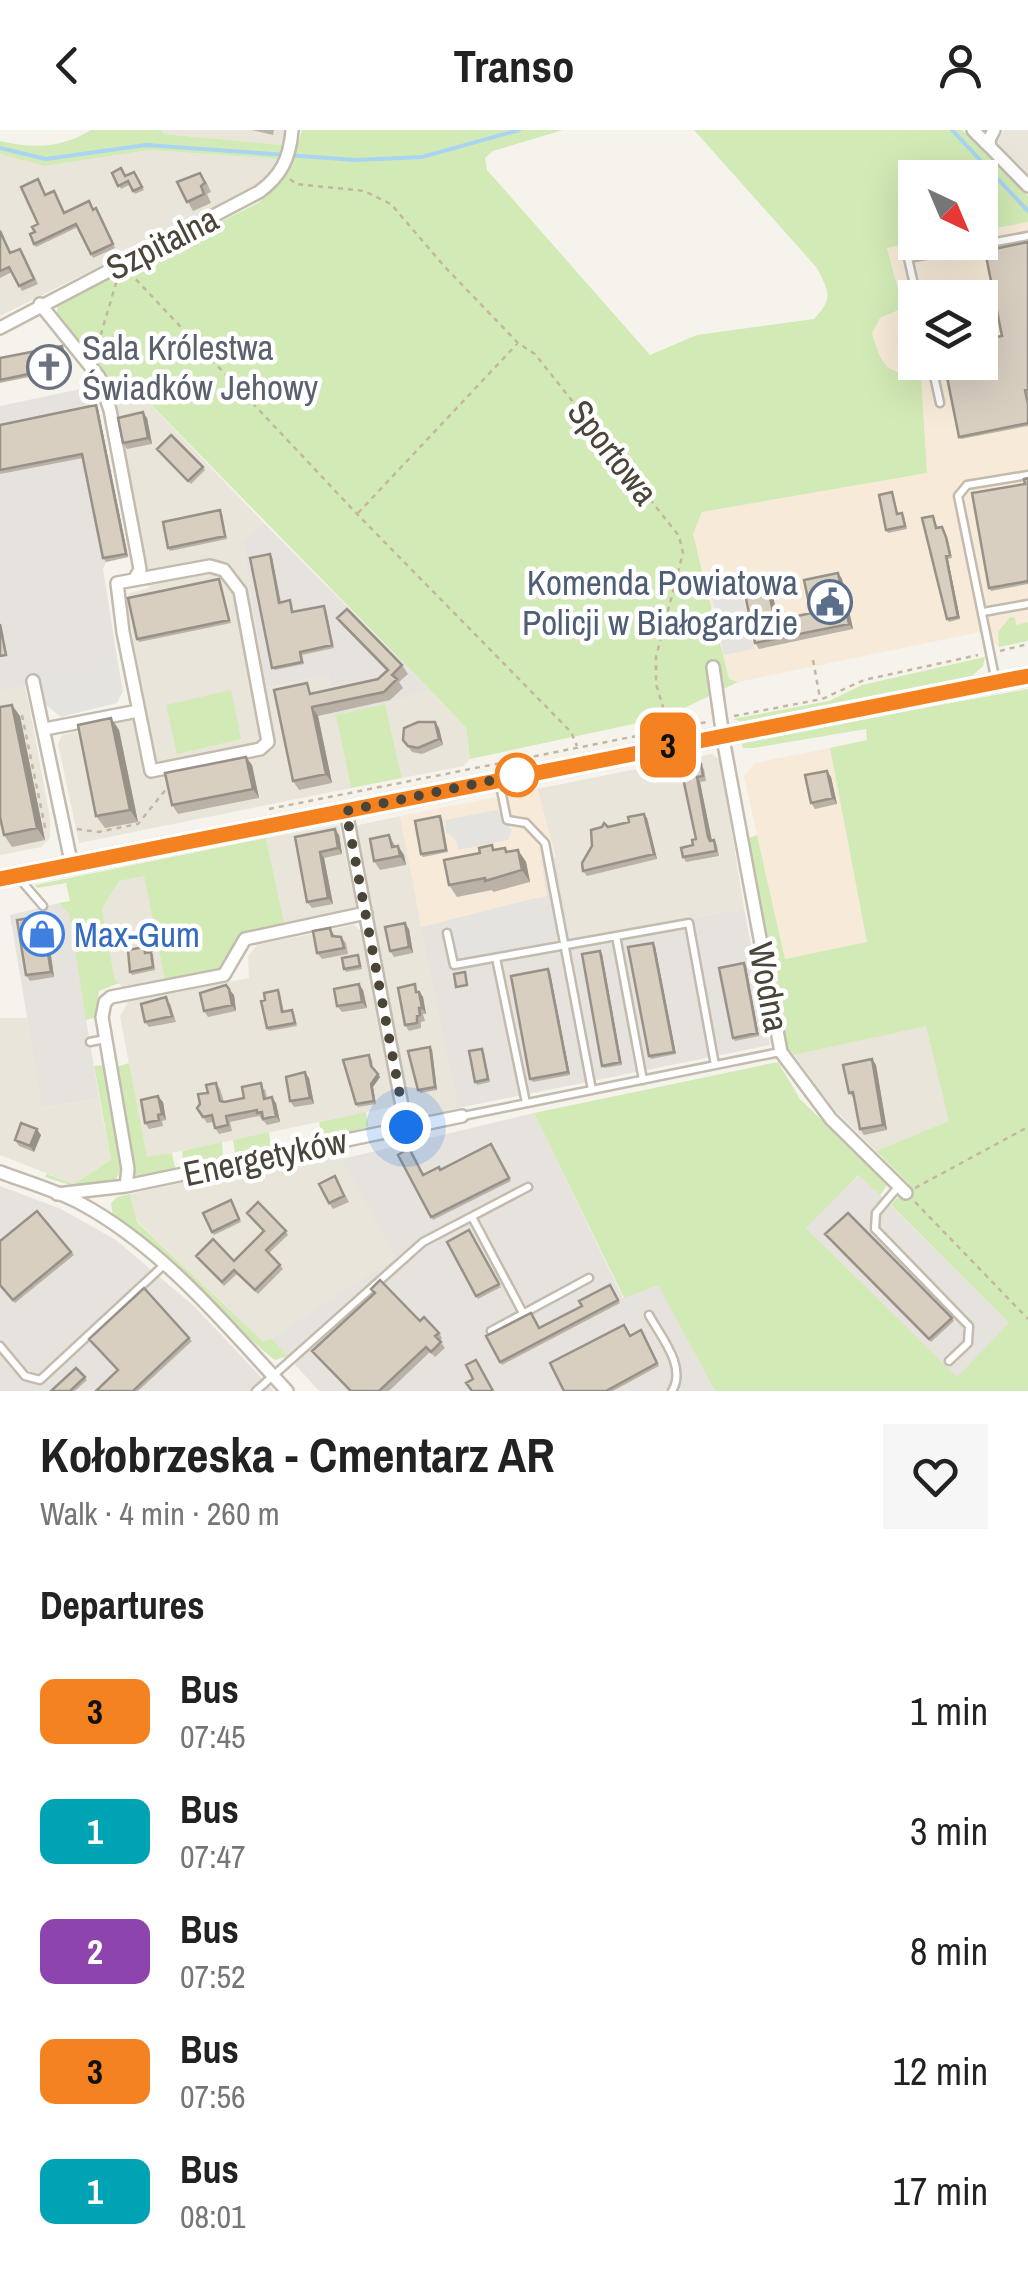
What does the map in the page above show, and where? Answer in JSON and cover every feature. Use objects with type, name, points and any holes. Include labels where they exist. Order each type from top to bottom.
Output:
[{"type":"main road","points":[[0,879],[499,779],[672,736],[1028,676]]},
{"type":"street","points":[[282,171],[292,130]]},
{"type":"street","points":[[973,130],[1028,186]]},
{"type":"street","points":[[990,146],[994,130]]},
{"type":"street","name":"Szpitalna","points":[[0,328],[259,192],[282,171]]},
{"type":"street","points":[[40,304],[99,377],[110,410],[138,558],[140,570],[135,578]]},
{"type":"street","points":[[210,566],[224,570],[238,584],[268,742],[260,749],[151,771],[111,588],[135,578],[210,566]]},
{"type":"street","points":[[713,667],[723,727]]},
{"type":"street","points":[[33,681],[45,729],[58,826],[72,866]]},
{"type":"street","points":[[45,729],[138,711]]},
{"type":"street","name":"Wodna","points":[[723,727],[781,1052],[832,1119],[902,1190]]},
{"type":"street","points":[[346,811],[406,1127]]},
{"type":"street","points":[[126,1186],[128,1170],[102,1008],[111,997],[220,976],[229,971],[244,939],[366,913]]},
{"type":"street","name":"Energetyków","points":[[57,1194],[126,1186],[462,1116]]},
{"type":"street","points":[[0,1172],[98,1215],[164,1265],[287,1391]]},
{"type":"street","points":[[98,1215],[111,1188]]},
{"type":"lane","points":[[912,280],[908,258],[1028,236]]},
{"type":"lane","points":[[935,380],[940,403]]},
{"type":"lane","points":[[996,683],[958,496],[967,485],[1028,475]]},
{"type":"lane","points":[[983,612],[1028,604]]},
{"type":"lane","points":[[499,779],[507,820],[526,823],[545,843],[592,1090]]},
{"type":"lane","points":[[21,875],[43,906]]},
{"type":"lane","points":[[447,933],[454,965],[689,922],[715,1065]]},
{"type":"lane","points":[[616,936],[643,1080]]},
{"type":"lane","points":[[496,958],[526,1103]]},
{"type":"lane","points":[[90,1042],[105,1040]]},
{"type":"lane","points":[[462,1116],[781,1052]]},
{"type":"lane","points":[[256,1391],[423,1242],[528,1188]]},
{"type":"lane","points":[[902,1190],[876,1214],[876,1228],[969,1326],[968,1343],[949,1361]]},
{"type":"lane","points":[[472,1216],[523,1313]]},
{"type":"lane","points":[[0,1346],[25,1376],[40,1380],[164,1265]]},
{"type":"lane","points":[[491,1331],[590,1278]]},
{"type":"lane","points":[[649,1315],[677,1366],[678,1381],[672,1391]]},
{"type":"path","name":"Sportowa","points":[[282,171],[296,184],[364,191],[390,204],[518,343],[535,354],[679,536],[683,553],[656,658],[656,684],[672,736]]},
{"type":"path","points":[[92,366],[122,264]]},
{"type":"path","points":[[122,264],[357,514],[570,732],[578,747]]},
{"type":"path","points":[[357,514],[518,343]]},
{"type":"path","points":[[263,810],[578,747],[723,727],[820,700],[864,680],[1028,644]]},
{"type":"path","points":[[813,660],[820,700]]},
{"type":"path","points":[[22,715],[45,828],[98,832],[138,824],[167,788]]},
{"type":"path","points":[[1028,1127],[902,1190],[1028,1320]]},
{"type":"shaded area","points":[[162,130],[285,130],[283,145],[164,134]]},
{"type":"shaded area","points":[[1004,130],[1028,130],[1028,177],[1001,149],[998,141]]},
{"type":"shaded area","points":[[150,150],[277,159],[266,179],[253,190],[0,316],[0,154],[45,166]]},
{"type":"shaded area","points":[[1028,222],[1028,622],[1016,625],[1005,621],[998,635],[999,647],[980,632],[738,682],[729,679],[693,534],[702,512],[927,473],[921,380],[998,380],[998,280],[898,280],[898,289],[887,247],[898,245],[898,260],[998,260],[998,228]]},
{"type":"shaded area","points":[[898,310],[898,374],[879,360],[872,333],[880,318]]},
{"type":"shaded area","points":[[123,376],[264,523],[243,544],[267,688],[328,675],[351,788],[79,843],[58,744],[62,735],[147,717],[126,599],[130,593],[149,588],[107,378]]},
{"type":"shaded area","points":[[90,387],[96,396],[129,557],[106,562],[103,569],[118,664],[0,691],[0,406]]},
{"type":"shaded area","points":[[264,523],[430,690],[336,715],[328,675],[266,688],[243,543]]},
{"type":"shaded area","points":[[738,571],[754,649],[724,655],[708,577]]},
{"type":"shaded area","points":[[118,664],[123,691],[117,703],[61,717],[46,705],[41,681]]},
{"type":"shaded area","points":[[25,684],[50,818],[50,838],[41,847],[0,855],[0,691]]},
{"type":"shaded area","points":[[430,690],[466,728],[470,759],[464,766],[402,778],[385,704]]},
{"type":"shaded area","points":[[830,748],[867,942],[785,959],[744,776],[755,763]]},
{"type":"shaded area","points":[[712,754],[720,760],[744,908],[572,941],[556,857],[537,789]]},
{"type":"shaded area","points":[[537,789],[556,857],[541,860],[548,896],[421,927],[400,816]]},
{"type":"shaded area","points":[[497,810],[512,830],[508,840],[458,850],[456,840],[446,832],[445,820]]},
{"type":"shaded area","points":[[400,816],[458,1108],[415,1120],[409,1112],[354,826]]},
{"type":"shaded area","points":[[339,825],[356,906],[350,912],[285,926],[266,838]]},
{"type":"shaded area","points":[[556,857],[572,941],[744,908],[770,1045],[458,1108],[421,927],[547,896],[541,860]]},
{"type":"shaded area","points":[[144,875],[165,981],[123,988],[115,980],[102,909],[119,881]]},
{"type":"shaded area","points":[[536,898],[546,941],[460,959],[449,920]]},
{"type":"shaded area","points":[[59,903],[69,914],[99,1098],[42,1108],[10,915]]},
{"type":"shaded area","points":[[354,925],[362,932],[395,1106],[147,1158],[120,1016],[128,1002],[249,978],[248,956],[257,945]]},
{"type":"shaded area","points":[[0,1018],[27,1018],[43,1108],[99,1098],[111,1160],[74,1184],[0,1155]]},
{"type":"shaded area","points":[[926,1025],[950,1121],[876,1151],[833,1108],[794,1055]]},
{"type":"shaded area","points":[[534,1113],[623,1298],[658,1284],[715,1391],[319,1391],[271,1338],[395,1258],[342,1159]]},
{"type":"shaded area","points":[[338,1149],[396,1258],[263,1343],[137,1221],[130,1194]]},
{"type":"shaded area","points":[[860,1175],[1009,1323],[957,1378],[805,1227]]},
{"type":"shaded area","points":[[0,1186],[61,1209],[116,1240],[195,1307],[274,1391],[0,1391]]},
{"type":"green space","points":[[91,130],[162,130],[164,134],[283,145],[277,159],[150,150],[45,166],[0,154],[0,141],[47,145]]},
{"type":"green space","points":[[302,130],[563,130],[493,151],[485,158],[487,170],[650,355],[697,335],[814,319],[827,300],[827,289],[817,268],[694,130],[962,130],[992,160],[898,160],[898,246],[887,248],[898,289],[898,310],[880,318],[872,333],[882,361],[898,372],[898,380],[921,380],[927,473],[702,512],[693,534],[729,679],[738,682],[666,717],[470,759],[466,728],[123,376],[107,378],[57,314],[58,303],[258,203],[288,171]]},
{"type":"green space","points":[[998,166],[1028,196],[1028,222],[998,228]]},
{"type":"green space","points":[[1010,617],[1015,618],[1016,625],[1028,622],[1028,641],[999,647],[998,632]]},
{"type":"green space","points":[[985,657],[983,666],[972,676],[742,722],[733,719],[829,701],[862,685]]},
{"type":"green space","points":[[1028,689],[1028,1391],[715,1391],[658,1285],[624,1298],[534,1113],[778,1062],[800,1099],[888,1184],[880,1195],[859,1175],[806,1228],[957,1377],[1009,1323],[891,1205],[909,1184],[876,1151],[949,1121],[926,1026],[794,1055],[788,1048],[747,839],[757,835],[785,959],[867,942],[830,748],[867,740],[866,729],[753,748],[743,748],[741,742]]},
{"type":"green space","points":[[231,690],[241,739],[177,754],[166,705]]},
{"type":"green space","points":[[385,704],[402,778],[351,788],[336,715]]},
{"type":"green space","points":[[266,838],[285,926],[240,936],[221,970],[165,981],[144,876],[119,881],[102,909],[115,980],[119,983],[99,991],[94,1018],[86,1020],[69,914],[59,903],[70,901],[66,883],[37,888],[35,885]]},
{"type":"green space","points":[[129,1063],[147,1157],[172,1153],[173,1170],[135,1175],[116,1067]]},
{"type":"green space","points":[[103,1065],[120,1153],[118,1175],[114,1181],[73,1186],[45,1177],[47,1174],[74,1184],[111,1160],[94,1066]]},
{"type":"green space","points":[[366,1112],[365,1128],[322,1135],[319,1122]]},
{"type":"green space","points":[[269,1132],[271,1149],[240,1156],[235,1153],[233,1140]]},
{"type":"green space","points":[[222,1142],[223,1160],[184,1166],[182,1151]]},
{"type":"green space","points":[[130,1194],[137,1222],[263,1342],[271,1338],[288,1356],[275,1360],[182,1271],[113,1216],[111,1203]]},
{"type":"building","points":[[121,168],[125,176],[134,172],[142,187],[133,191],[128,181],[118,186],[112,173]]},
{"type":"building","points":[[200,173],[205,183],[201,186],[204,194],[187,202],[177,182]]},
{"type":"building","points":[[38,179],[45,195],[54,191],[64,213],[89,201],[113,244],[91,254],[76,224],[34,244],[30,234],[38,224],[21,187]]},
{"type":"building","points":[[0,231],[10,253],[20,249],[34,279],[19,286],[9,267],[0,271]]},
{"type":"building","points":[[1028,242],[1028,423],[959,437],[948,380],[998,380],[998,337],[1002,336],[998,280],[991,280],[987,260],[998,260],[998,248]]},
{"type":"building","points":[[62,346],[66,366],[0,380],[0,358]]},
{"type":"building","points":[[96,405],[126,554],[103,558],[82,454],[0,470],[0,425]]},
{"type":"building","points":[[143,412],[148,438],[123,443],[118,418]]},
{"type":"building","points":[[171,435],[203,467],[188,481],[157,449]]},
{"type":"building","points":[[1028,478],[1028,581],[989,588],[972,493],[1025,484],[1024,479]]},
{"type":"building","points":[[892,492],[897,514],[902,513],[905,526],[886,530],[879,495]]},
{"type":"building","points":[[220,510],[225,536],[168,548],[163,522]]},
{"type":"building","points":[[933,516],[936,528],[942,527],[946,537],[958,617],[947,619],[922,518]]},
{"type":"building","points":[[270,554],[279,603],[290,600],[292,612],[324,606],[332,645],[300,652],[302,662],[272,668],[250,558]]},
{"type":"building","name":"Komenda Powiatowa Policji w Białogardzie","points":[[838,573],[849,624],[755,643],[742,579],[765,574],[775,621],[811,613],[804,580]]},
{"type":"building","points":[[219,579],[229,620],[137,639],[128,598]]},
{"type":"building","points":[[347,609],[402,665],[392,675],[397,679],[384,692],[312,707],[326,774],[293,781],[274,690],[307,683],[310,694],[378,679],[388,670],[337,618]]},
{"type":"building","points":[[0,624],[6,655],[0,656]]},
{"type":"building","points":[[12,705],[37,828],[4,835],[0,817],[0,707]]},
{"type":"building","points":[[111,718],[130,810],[96,816],[78,725]]},
{"type":"building","points":[[418,722],[435,722],[439,739],[418,748],[408,746],[403,740],[404,728]]},
{"type":"building","points":[[246,757],[253,789],[172,805],[165,773]]},
{"type":"building","points":[[690,759],[701,764],[703,776],[697,777],[708,837],[714,840],[716,851],[683,857],[681,848],[693,845],[692,840],[696,839],[680,764]]},
{"type":"building","points":[[827,771],[833,798],[811,803],[805,775]]},
{"type":"building","points":[[644,814],[654,854],[583,871],[582,863],[592,846],[591,830],[604,823],[608,827],[629,822],[628,817]]},
{"type":"building","points":[[440,816],[446,850],[421,854],[415,821]]},
{"type":"building","points":[[335,829],[338,848],[320,852],[328,898],[307,902],[295,837]]},
{"type":"building","points":[[389,835],[400,856],[374,861],[370,839]]},
{"type":"building","points":[[492,845],[493,850],[518,850],[522,870],[485,881],[449,885],[444,860],[480,853],[479,848]]},
{"type":"building","points":[[42,916],[51,972],[26,975],[17,920]]},
{"type":"building","points":[[405,923],[409,947],[390,951],[385,927]]},
{"type":"building","points":[[330,928],[332,936],[341,937],[344,948],[317,953],[313,931]]},
{"type":"building","points":[[653,943],[674,1052],[649,1056],[628,947]]},
{"type":"building","points":[[144,947],[145,953],[151,952],[153,967],[130,972],[128,950]]},
{"type":"building","points":[[600,951],[620,1062],[602,1066],[582,954]]},
{"type":"building","points":[[358,955],[360,966],[344,969],[342,958]]},
{"type":"building","points":[[744,963],[757,1033],[733,1038],[719,968]]},
{"type":"building","points":[[548,969],[568,1072],[530,1079],[511,976]]},
{"type":"building","points":[[465,972],[467,985],[456,987],[454,974]]},
{"type":"building","points":[[359,984],[362,1002],[337,1006],[334,989]]},
{"type":"building","points":[[415,984],[422,1008],[417,1023],[405,1025],[398,988]]},
{"type":"building","points":[[226,985],[232,1005],[204,1011],[200,993]]},
{"type":"building","points":[[278,990],[282,1012],[292,1010],[295,1023],[267,1028],[261,1001],[265,1000],[264,993]]},
{"type":"building","points":[[166,997],[172,1016],[145,1022],[141,1004]]},
{"type":"building","points":[[430,1047],[435,1087],[418,1090],[408,1051]]},
{"type":"building","points":[[482,1049],[488,1079],[475,1082],[469,1051]]},
{"type":"building","points":[[369,1055],[378,1074],[371,1084],[374,1101],[356,1104],[343,1060]]},
{"type":"building","points":[[872,1059],[883,1125],[860,1129],[843,1065]]},
{"type":"building","points":[[305,1072],[310,1098],[290,1101],[286,1077]]},
{"type":"building","points":[[216,1083],[220,1101],[224,1102],[244,1098],[242,1087],[261,1083],[264,1099],[272,1097],[276,1116],[263,1119],[262,1112],[257,1110],[226,1116],[228,1125],[215,1128],[212,1115],[203,1117],[197,1108],[198,1094],[208,1093],[206,1085]]},
{"type":"building","points":[[158,1096],[162,1114],[158,1115],[159,1120],[145,1123],[141,1100]]},
{"type":"building","points":[[21,1123],[37,1129],[30,1146],[15,1140]]},
{"type":"building","points":[[491,1144],[509,1178],[431,1217],[398,1155],[409,1148],[423,1175]]},
{"type":"building","points":[[335,1176],[344,1196],[329,1203],[319,1184]]},
{"type":"building","points":[[231,1200],[239,1219],[212,1232],[203,1213]]},
{"type":"building","points":[[258,1202],[286,1231],[266,1250],[280,1265],[255,1290],[234,1270],[222,1282],[196,1256],[213,1239],[234,1261],[264,1231],[247,1213]]},
{"type":"building","points":[[37,1211],[71,1252],[13,1300],[0,1285],[0,1241]]},
{"type":"building","points":[[848,1213],[952,1318],[929,1339],[825,1234]]},
{"type":"building","points":[[469,1230],[499,1284],[476,1296],[447,1242]]},
{"type":"building","points":[[380,1280],[420,1321],[424,1317],[439,1333],[435,1336],[441,1342],[431,1352],[426,1347],[379,1391],[351,1391],[312,1351],[375,1293],[371,1289]]},
{"type":"building","points":[[610,1285],[618,1300],[500,1362],[486,1336],[531,1313],[539,1328],[582,1306],[579,1301]]},
{"type":"building","points":[[144,1288],[189,1338],[133,1391],[96,1391],[118,1370],[89,1339]]},
{"type":"building","points":[[624,1325],[630,1336],[641,1330],[657,1363],[606,1391],[564,1391],[550,1363]]},
{"type":"building","points":[[476,1360],[493,1391],[472,1391],[466,1383],[473,1379],[466,1365]]},
{"type":"building","points":[[76,1368],[85,1377],[70,1391],[51,1391]]},
{"type":"waterway","points":[[0,148],[46,159],[146,145],[356,160],[422,157],[519,130]]},
{"type":"waterway","points":[[952,130],[1028,211]]},
{"type":"bus line","name":"3","points":[[0,879],[1028,676]]},
{"type":"place","name":"Sala Królestwa Świadków Jehowy","points":[[49,367]]},
{"type":"place","name":"Komenda Powiatowa Policji w Białogardzie","points":[[830,602]]},
{"type":"place","name":"Max-Gum","points":[[42,934]]},
{"type":"route","points":[[406,1127],[346,811],[532,772],[517,775]]}]
